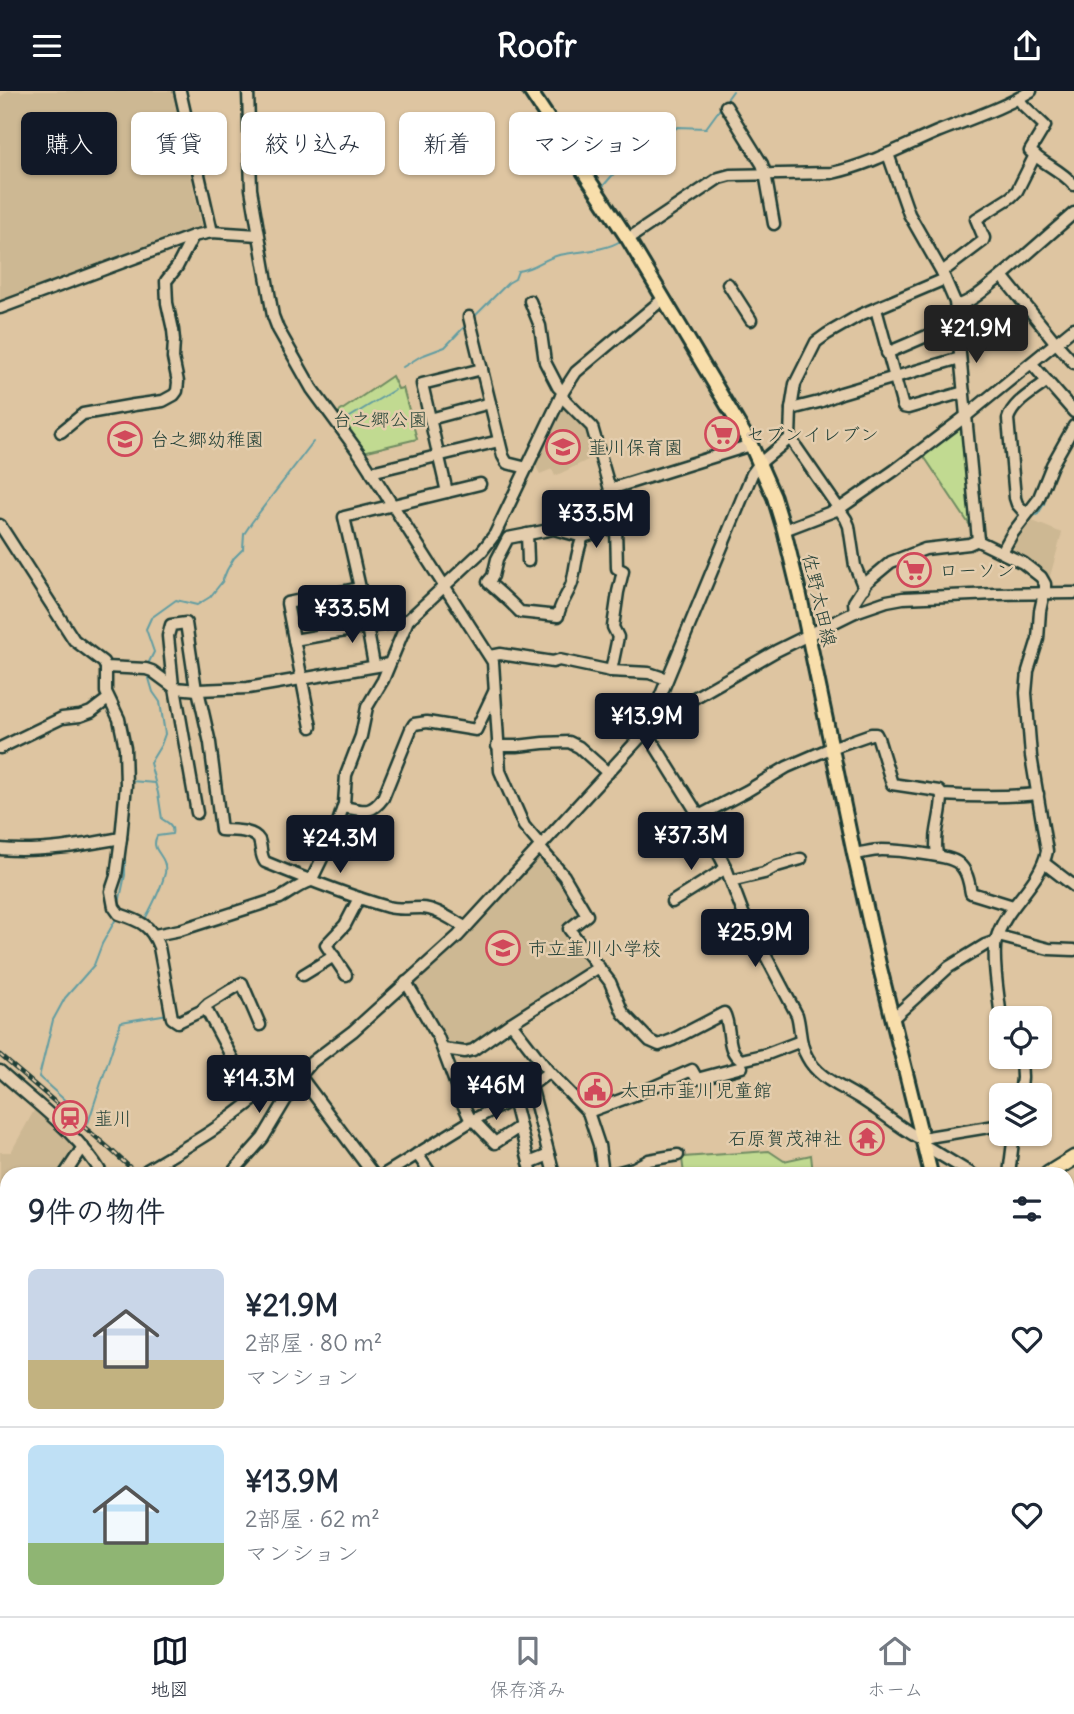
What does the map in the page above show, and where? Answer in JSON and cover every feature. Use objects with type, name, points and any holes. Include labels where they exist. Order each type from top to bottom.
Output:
[{"type":"main road","name":"佐野太田線","points":[[530,91],[628,239],[751,445],[774,497],[808,635],[892,1019],[929,1167]]},
{"type":"street","points":[[180,91],[212,232]]},
{"type":"street","points":[[248,91],[250,169],[258,235],[273,316],[312,389],[371,472],[493,662],[500,771],[520,818],[564,876],[587,915],[569,929],[610,982],[624,1013],[645,1037],[654,1043],[659,1045],[672,1040],[723,1013],[727,1020],[731,1048],[735,1057],[741,1060],[801,1041]]},
{"type":"street","points":[[628,239],[719,178],[765,173],[832,173],[848,169],[1019,99],[1031,91]]},
{"type":"street","points":[[1019,99],[1045,126],[1030,151],[1065,174],[1074,185]]},
{"type":"street","points":[[726,106],[762,164],[774,224]]},
{"type":"street","points":[[888,154],[909,214],[944,275],[956,315],[978,540],[1023,563],[1041,577],[1045,584],[1038,639],[1026,687],[1031,756],[1047,847],[1044,863],[1013,906],[997,939],[995,953],[1001,1006]]},
{"type":"street","points":[[864,588],[856,566],[849,526],[790,438],[794,384],[816,342],[860,315],[944,275],[983,241],[976,219],[1017,191],[1035,155]]},
{"type":"street","points":[[887,353],[956,315],[962,304],[1002,276],[1074,213]]},
{"type":"street","points":[[0,308],[193,236],[212,232],[258,235]]},
{"type":"street","points":[[61,432],[83,414],[163,401],[177,391],[166,281],[177,267],[193,236]]},
{"type":"street","points":[[1002,276],[1074,363]]},
{"type":"street","points":[[727,284],[751,320]]},
{"type":"street","points":[[155,936],[280,898],[311,881],[334,834],[343,807],[346,775],[361,736],[367,707],[383,680],[408,620],[482,551],[495,534],[562,394],[576,372],[663,299]]},
{"type":"street","points":[[530,301],[540,326],[545,362],[562,394],[592,427],[617,514],[617,568],[623,571],[613,627],[618,637],[611,671]]},
{"type":"street","points":[[876,309],[905,409],[964,392]]},
{"type":"street","points":[[470,320],[503,456],[508,463],[527,468]]},
{"type":"street","points":[[784,530],[839,509],[918,454],[1074,328]]},
{"type":"street","points":[[791,409],[960,358]]},
{"type":"street","points":[[1032,364],[1074,412]]},
{"type":"street","points":[[447,492],[422,384],[482,369]]},
{"type":"street","points":[[1026,514],[1015,498],[1007,419],[1019,403],[1047,381]]},
{"type":"street","points":[[430,419],[490,403]]},
{"type":"street","points":[[1002,552],[1038,500],[1052,465],[1073,431]]},
{"type":"street","points":[[646,731],[752,474],[760,463],[790,438]]},
{"type":"street","points":[[371,472],[499,441]]},
{"type":"street","points":[[610,489],[751,445]]},
{"type":"street","points":[[374,665],[344,517],[480,484]]},
{"type":"street","points":[[0,525],[73,639],[106,667],[108,699],[119,719],[125,748],[126,785],[121,838],[116,876],[111,891],[114,907],[119,915],[150,928],[155,936],[172,1018],[178,1022],[201,1011],[242,983],[260,1025]]},
{"type":"street","points":[[583,537],[578,547],[571,586],[559,607],[558,616],[520,612],[504,594],[488,582],[508,538],[554,529],[583,537],[616,526]]},
{"type":"street","points":[[495,534],[506,541]]},
{"type":"street","points":[[527,534],[528,561]]},
{"type":"street","points":[[855,612],[854,602],[870,578],[891,562],[925,549],[968,544],[978,540]]},
{"type":"street","points":[[311,727],[287,603],[360,588]]},
{"type":"street","points":[[237,1167],[263,1138],[302,1073],[312,1062],[353,1031],[465,927],[646,731],[666,714],[776,651],[855,612],[887,601],[903,598],[1074,593]]},
{"type":"street","points":[[294,640],[408,620]]},
{"type":"street","points":[[197,813],[174,687],[168,636],[171,625],[186,624],[197,690],[210,743],[221,830],[251,833],[259,841],[265,862],[311,881],[398,909],[422,908],[436,911],[465,927]]},
{"type":"street","points":[[490,656],[500,654],[553,662],[559,660],[611,671],[649,673],[667,679]]},
{"type":"street","points":[[106,667],[146,669],[174,687],[197,690],[248,688],[389,664]]},
{"type":"street","points":[[343,807],[369,810],[379,804],[414,724],[427,722],[476,730],[496,688]]},
{"type":"street","points":[[0,748],[62,718],[91,712],[108,699]]},
{"type":"street","points":[[646,731],[708,833],[726,868],[743,913],[797,1015],[807,1059],[829,1081],[858,1097],[961,1167]]},
{"type":"street","points":[[698,816],[787,767],[831,748],[876,734],[892,784],[939,791],[942,795],[935,843],[937,855]]},
{"type":"street","points":[[497,746],[569,742],[579,747],[608,773]]},
{"type":"street","points":[[942,795],[1001,797],[1038,794]]},
{"type":"street","points":[[682,846],[708,833]]},
{"type":"street","points":[[0,849],[24,850],[121,838]]},
{"type":"street","points":[[854,854],[880,850],[937,855],[952,859],[962,866],[971,893],[1013,906]]},
{"type":"street","points":[[731,881],[765,873],[776,866],[800,859]]},
{"type":"street","points":[[1044,863],[1074,885]]},
{"type":"street","points":[[672,902],[726,868]]},
{"type":"street","points":[[346,975],[326,945],[345,925],[359,898]]},
{"type":"street","points":[[892,1019],[949,967],[997,939],[1049,949],[1074,950]]},
{"type":"street","points":[[303,975],[334,956]]},
{"type":"street","points":[[443,1049],[465,1052],[473,1050],[598,967]]},
{"type":"street","points":[[406,982],[439,1037],[463,1104],[472,1121],[495,1143],[520,1127]]},
{"type":"street","points":[[205,1007],[254,1099]]},
{"type":"street","points":[[511,1023],[549,1072],[588,1112],[599,1145],[601,1167]]},
{"type":"street","points":[[588,1112],[692,1070],[697,1079],[742,1067]]},
{"type":"street","points":[[0,1071],[83,1147],[97,1167]]},
{"type":"street","points":[[396,1167],[513,1099],[549,1072]]},
{"type":"street","points":[[152,1167],[213,1130],[294,1073],[302,1073]]},
{"type":"street","points":[[302,1073],[368,1167]]},
{"type":"street","points":[[531,1086],[552,1167]]},
{"type":"street","points":[[513,1099],[530,1167]]},
{"type":"street","points":[[923,1142],[989,1128]]},
{"type":"street","points":[[1010,1167],[1012,1146]]},
{"type":"street","points":[[70,1167],[83,1147]]},
{"type":"street","points":[[417,1154],[426,1167]]},
{"type":"street","points":[[529,1163],[549,1155]]},
{"type":"street","points":[[636,1167],[649,1160],[678,1156]]},
{"type":"shaded area","points":[[8,91],[172,91],[177,112],[131,112],[131,175],[190,175],[203,232],[0,306],[0,97]]},
{"type":"shaded area","points":[[562,403],[587,423],[598,455],[555,476],[552,469],[540,474],[533,461]]},
{"type":"shaded area","points":[[1030,520],[1062,533],[1049,580],[1012,553]]},
{"type":"shaded area","points":[[540,854],[562,877],[585,914],[566,929],[593,965],[471,1048],[447,1047],[411,983],[485,913]]},
{"type":"shaded area","points":[[36,1107],[76,1144],[78,1151],[68,1167],[0,1167],[0,1152],[11,1152]]},
{"type":"green space","name":"台之郷公園","points":[[392,376],[398,389],[403,388],[417,439],[363,452],[337,417],[339,412]]},
{"type":"green space","points":[[958,428],[963,431],[973,530],[925,458],[925,454]]},
{"type":"green space","points":[[769,1151],[784,1161],[811,1155],[812,1167],[683,1167],[683,1157]]},
{"type":"waterway","points":[[725,102],[733,91]]},
{"type":"waterway","points":[[604,185],[623,163],[678,127],[706,128],[722,106]]},
{"type":"waterway","points":[[474,317],[515,279],[518,271],[559,255],[600,249],[622,240]]},
{"type":"waterway","points":[[403,367],[421,356],[445,347],[467,324]]},
{"type":"waterway","points":[[350,417],[394,390]]},
{"type":"waterway","points":[[147,666],[154,652],[146,629],[151,618],[176,600],[197,605],[210,597],[222,582],[234,558],[243,549],[244,534],[313,442]]},
{"type":"waterway","points":[[1031,517],[1038,514],[1044,504],[1051,480],[1070,444]]},
{"type":"waterway","points":[[144,921],[159,892],[165,873],[164,861],[155,841],[157,836],[172,834],[172,828],[162,819],[150,763],[165,734],[160,702],[153,692],[148,675]]},
{"type":"waterway","points":[[131,782],[155,783]]},
{"type":"waterway","points":[[118,908],[125,875],[125,844]]},
{"type":"waterway","points":[[88,1121],[39,1077],[53,1020],[65,998],[94,965],[117,917]]},
{"type":"waterway","points":[[88,1123],[121,1022],[168,1014]]},
{"type":"railway","points":[[0,1055],[129,1167]]},
{"type":"place","name":"セブンイレブン","points":[[722,434]]},
{"type":"place","name":"台之郷幼稚園","points":[[125,439]]},
{"type":"place","name":"韮川保育園","points":[[563,447]]},
{"type":"place","name":"ローソン","points":[[914,570]]},
{"type":"place","name":"市立韮川小学校","points":[[503,948]]},
{"type":"place","name":"太田市韮川児童館","points":[[595,1090]]},
{"type":"place","name":"韮川","points":[[70,1118]]},
{"type":"place","name":"石原賀茂神社","points":[[867,1138]]}]
